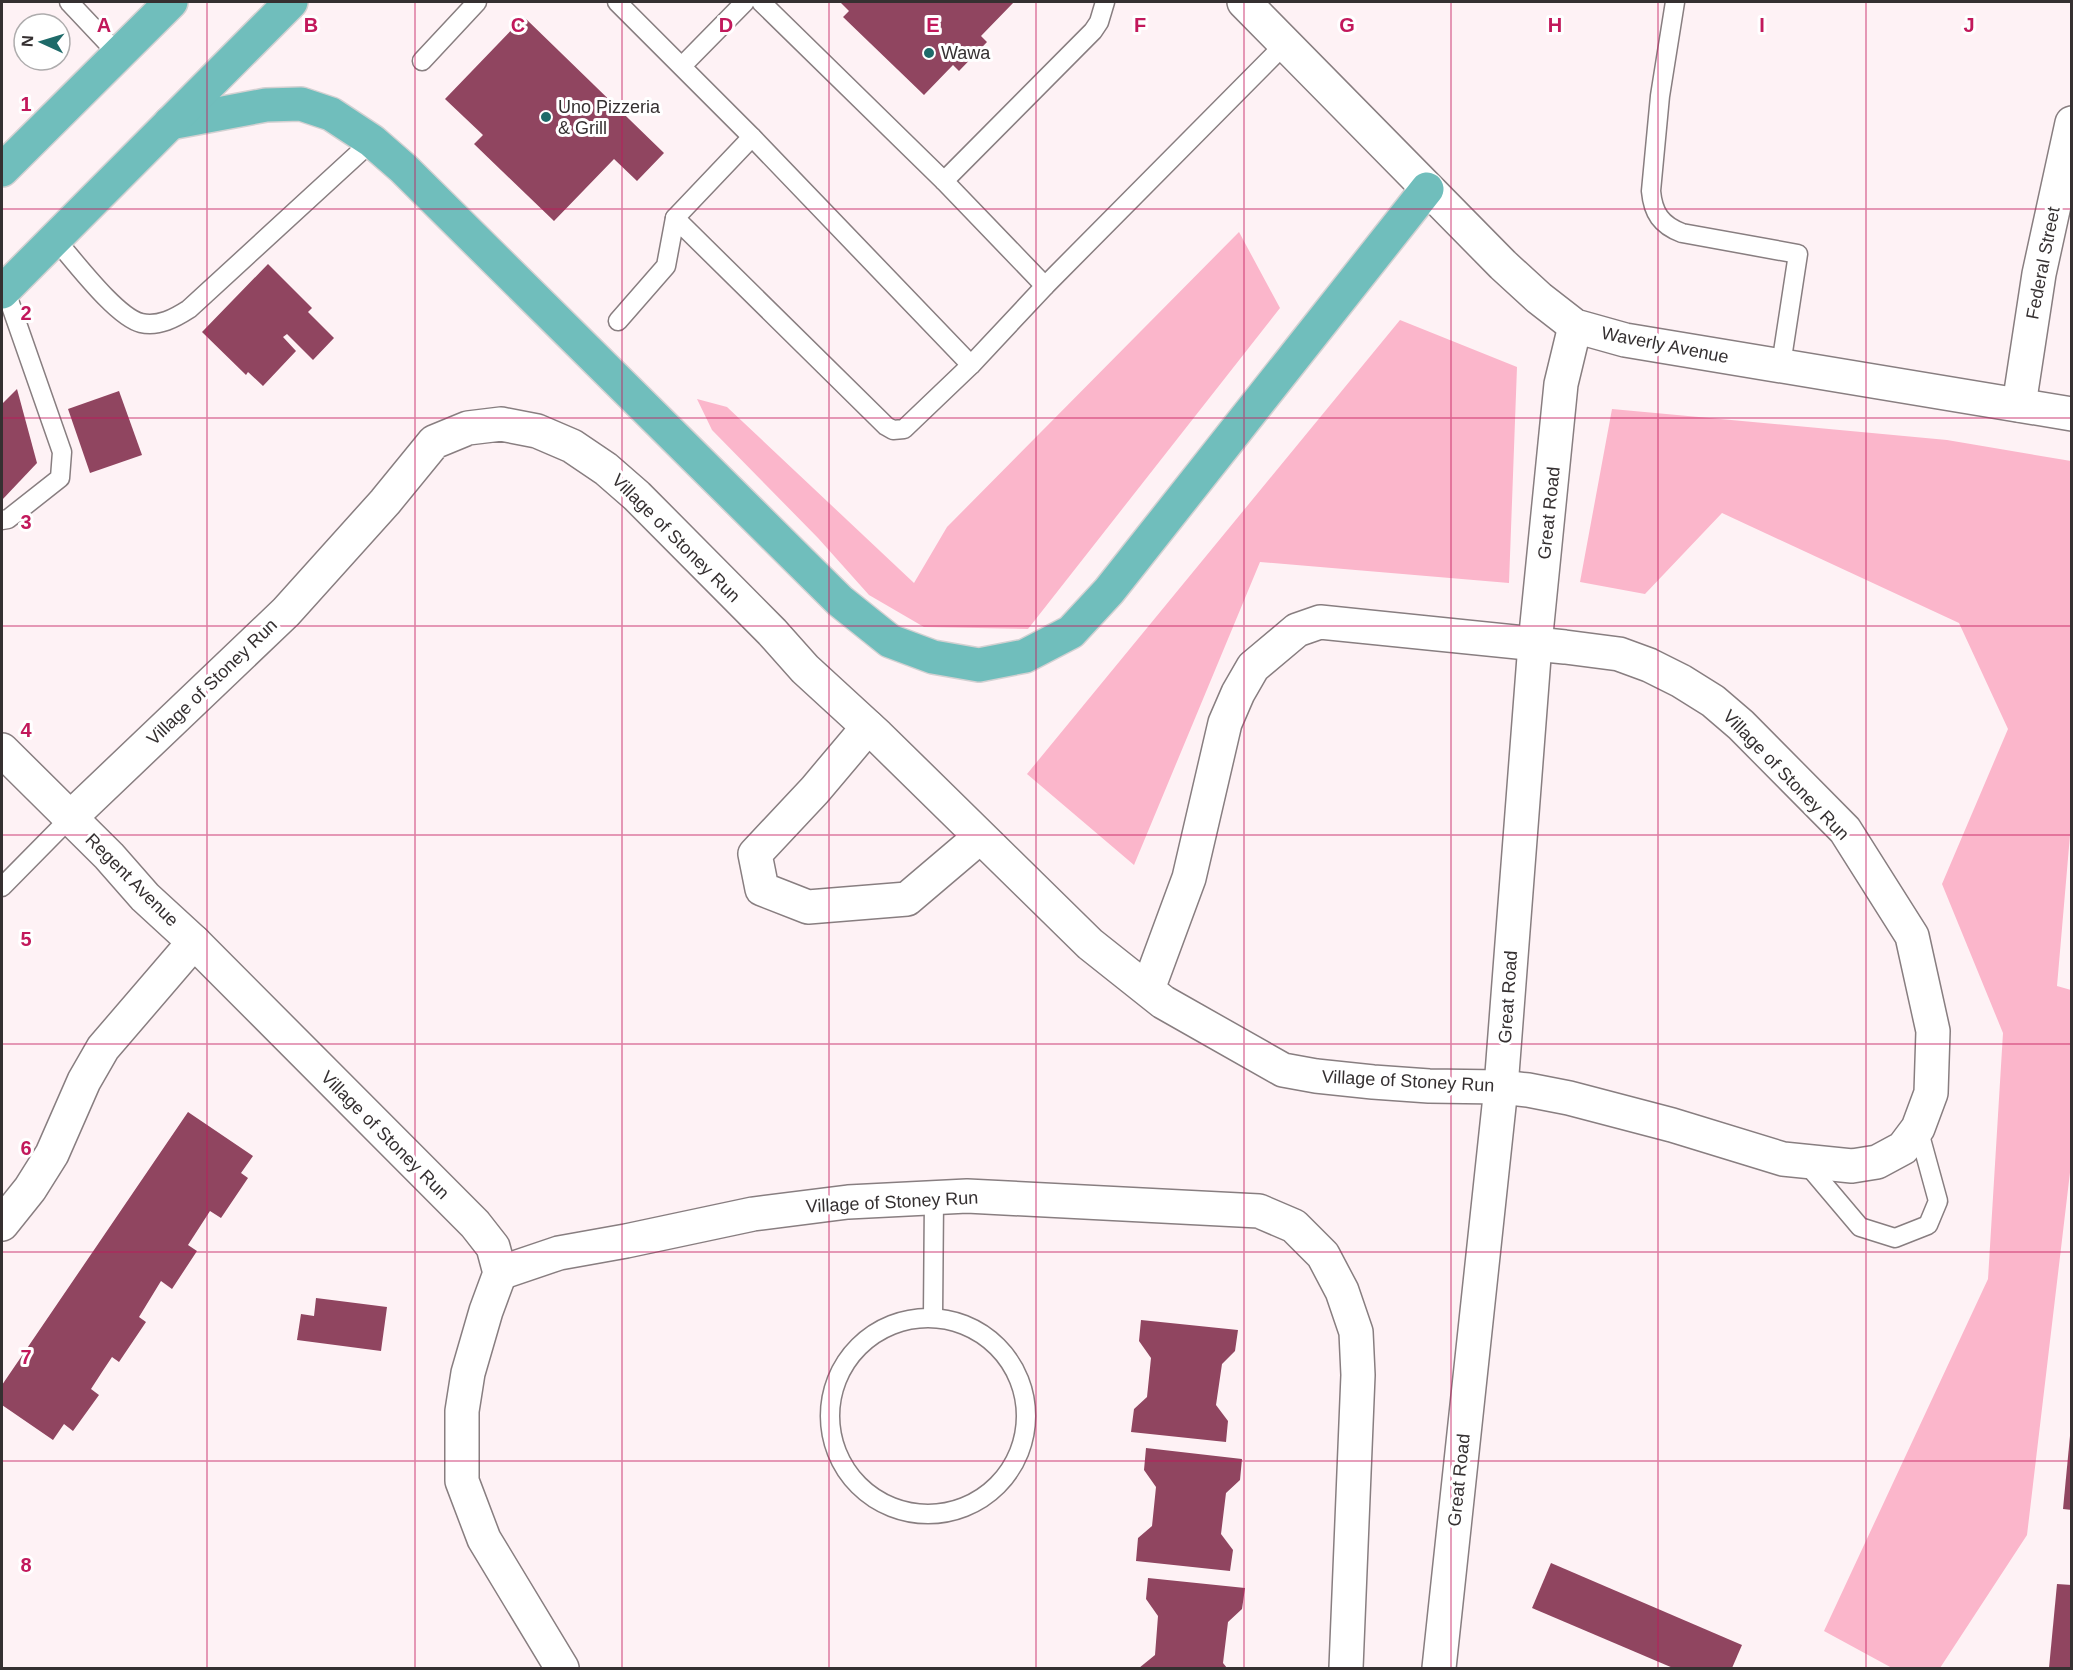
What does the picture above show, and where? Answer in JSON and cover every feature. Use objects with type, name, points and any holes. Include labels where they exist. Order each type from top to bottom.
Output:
[{"type":"highway","points":[[2,170],[171,2]]},
{"type":"highway","points":[[3,291],[291,2]]},
{"type":"highway","points":[[170,123],[266,105],[301,104],[331,114],[372,141],[840,601],[890,641],[933,657],[979,665],[1025,656],[1071,633],[1117,582],[1427,189]]},
{"type":"street","name":"Waverly Avenue","points":[[1244,2],[1503,265],[1575,326],[1625,340],[2072,414]]},
{"type":"street","name":"Federal Street","points":[[2019,405],[2039,274],[2072,123]]},
{"type":"street","name":"Great Road","points":[[1439,1668],[1501,1087],[1535,644],[1562,384],[1575,326]]},
{"type":"street","name":"Village of Stoney Run","points":[[70,818],[286,612],[385,502],[434,442],[468,428],[501,424],[537,431],[572,446],[606,469],[638,496],[772,632],[805,669],[868,727],[1090,944],[1163,1002],[1283,1070],[1373,1082],[1429,1086],[1501,1087],[1569,1098],[1672,1125],[1783,1159],[1852,1166],[1877,1162],[1903,1148],[1918,1128],[1931,1093],[1933,1031],[1912,936],[1845,830],[1742,725],[1713,701],[1649,665],[1619,654],[1320,622],[1297,630],[1253,666],[1225,723],[1189,878],[1148,989]]},
{"type":"street","points":[[868,727],[815,790],[756,854],[762,889],[808,907],[907,899],[980,837]]},
{"type":"street","points":[[2,750],[70,818]]},
{"type":"street","name":"Regent Avenue","points":[[70,818],[109,856],[145,897],[194,942]]},
{"type":"street","name":"Village of Stoney Run","points":[[194,942],[475,1224],[494,1247],[500,1273],[559,1253],[753,1214],[848,1202],[967,1196],[1259,1211],[1294,1226],[1323,1255],[1342,1291],[1356,1332],[1358,1375],[1346,1668]]},
{"type":"street","points":[[2,1224],[30,1189],[52,1154],[84,1081],[103,1048],[194,942]]},
{"type":"street","points":[[500,1273],[468,1373],[462,1411],[462,1481],[484,1539],[562,1668]]},
{"type":"lane","points":[[69,2],[118,54]]},
{"type":"lane","points":[[422,62],[477,2]]},
{"type":"lane","points":[[617,2],[752,137],[971,365]]},
{"type":"lane","points":[[682,66],[745,2]]},
{"type":"lane","points":[[761,2],[944,181],[1045,286]]},
{"type":"lane","points":[[944,181],[1093,31],[1099,22],[1105,2]]},
{"type":"lane","points":[[1676,2],[1660,96],[1651,191],[1653,206],[1660,219],[1670,229],[1682,233],[1798,254],[1781,366]]},
{"type":"lane","points":[[675,218],[889,428],[900,430],[907,428],[971,365],[1045,286],[1285,44]]},
{"type":"lane","points":[[618,321],[666,266],[675,218],[752,137]]},
{"type":"lane","points":[[55,239],[119,311],[141,323],[167,322],[189,309],[372,141]]},
{"type":"lane","points":[[2,520],[8,519],[60,478],[62,452],[3,291]]},
{"type":"lane","points":[[2,887],[70,818]]},
{"type":"lane","points":[[1804,1161],[1860,1227],[1895,1238],[1928,1225],[1938,1201],[1918,1128]]},
{"type":"lane","points":[[933,1198],[933,1317]]},
{"type":"lane","points":[[933,1317],[966,1324],[995,1342],[1016,1369],[1025,1402],[1024,1436],[1012,1468],[991,1491],[965,1508],[934,1514],[903,1511],[893,1507],[874,1498],[851,1478],[836,1450],[830,1419],[834,1388],[847,1360],[868,1337],[898,1322],[933,1317]]},
{"type":"shaded area","points":[[1239,232],[1280,308],[1028,629],[924,627],[869,595],[818,538],[712,430],[697,399],[727,407],[914,583],[947,527]]},
{"type":"shaded area","points":[[1400,320],[1517,367],[1509,583],[1260,562],[1134,865],[1027,774]]},
{"type":"shaded area","points":[[1612,409],[1947,440],[2071,461],[2072,812],[2057,986],[2071,990],[2071,1164],[2027,1535],[1940,1668],[1892,1668],[1824,1631],[1988,1279],[2003,1033],[1942,884],[2008,729],[1959,623],[1722,513],[1645,594],[1580,582]]},
{"type":"building","name":"Wawa","points":[[1014,2],[981,36],[987,42],[959,71],[953,65],[924,95],[843,17],[849,11],[841,3]]},
{"type":"building","name":"Uno Pizzeria & Grill","points":[[524,17],[664,153],[637,181],[614,159],[554,221],[474,144],[483,135],[445,99]]},
{"type":"building","points":[[268,264],[312,308],[308,312],[334,338],[313,360],[287,334],[283,337],[296,351],[263,386],[248,372],[246,375],[202,332]]},
{"type":"building","points":[[17,389],[37,463],[2,500],[2,404]]},
{"type":"building","points":[[119,391],[142,455],[90,473],[68,409]]},
{"type":"building","points":[[188,1112],[253,1156],[241,1173],[248,1178],[221,1218],[210,1211],[188,1245],[197,1251],[172,1289],[161,1281],[139,1317],[146,1322],[119,1362],[112,1357],[91,1389],[99,1395],[73,1431],[64,1424],[53,1440],[2,1405],[2,1385]]},
{"type":"building","points":[[316,1298],[387,1307],[381,1351],[297,1340],[301,1314],[314,1316]]},
{"type":"building","points":[[1141,1320],[1238,1330],[1235,1351],[1222,1364],[1216,1405],[1228,1421],[1226,1442],[1131,1432],[1134,1409],[1147,1397],[1151,1358],[1139,1341]]},
{"type":"building","points":[[2070,1436],[2072,1436],[2072,1510],[2063,1509]]},
{"type":"building","points":[[1146,1448],[1242,1459],[1240,1480],[1226,1493],[1221,1534],[1233,1550],[1230,1571],[1136,1561],[1138,1538],[1152,1526],[1156,1487],[1144,1470]]},
{"type":"building","points":[[1551,1563],[1742,1645],[1732,1668],[1673,1668],[1532,1608]]},
{"type":"building","points":[[1148,1578],[1245,1588],[1242,1609],[1228,1622],[1223,1663],[1227,1668],[1139,1668],[1155,1655],[1158,1616],[1146,1599]]},
{"type":"building","points":[[2057,1584],[2072,1585],[2072,1668],[2049,1668]]},
{"type":"place","name":"Wawa","points":[[929,53]]},
{"type":"place","name":"Uno Pizzeria & Grill","points":[[546,117]]}]
